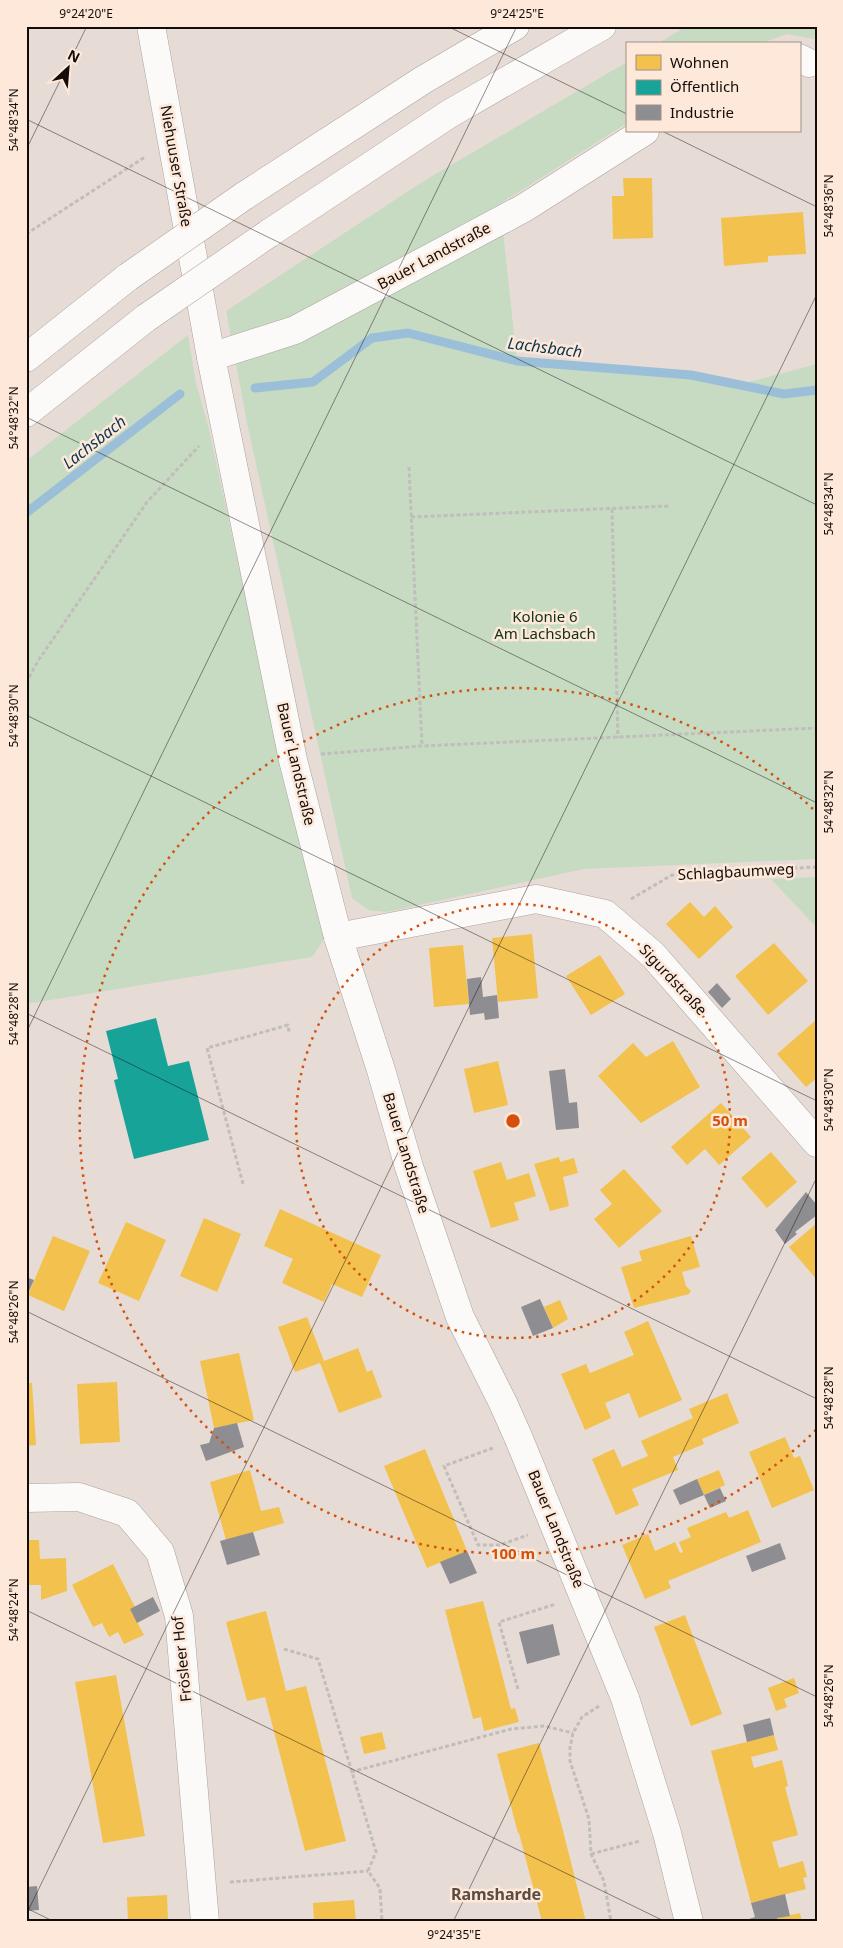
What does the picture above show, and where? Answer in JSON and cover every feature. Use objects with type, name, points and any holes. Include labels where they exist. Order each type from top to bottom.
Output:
[{"type":"main road","name":"Niehuuser Straße","points":[[151,26],[201,306]]},
{"type":"main road","points":[[26,358],[128,277],[244,196],[423,80],[515,26]]},
{"type":"main road","points":[[26,413],[146,318],[268,234],[449,114],[602,26]]},
{"type":"main road","name":"Bauer Landstraße","points":[[211,357],[295,330],[524,208],[643,132]]},
{"type":"main road","name":"Bauer Landstraße","points":[[201,306],[293,760],[338,937],[381,1070],[409,1167],[460,1317],[503,1403],[555,1525],[624,1698],[667,1833],[689,1922]]},
{"type":"main road","name":"Sigurdstraße","points":[[338,937],[536,900],[605,914],[653,955],[817,1143]]},
{"type":"main road","name":"Frösleer Hof","points":[[26,1498],[79,1497],[127,1513],[160,1552],[179,1616],[205,1922]]},
{"type":"path","points":[[26,234],[171,140]]},
{"type":"path","points":[[26,683],[38,661],[147,502],[224,420]]},
{"type":"path","points":[[409,468],[422,746]]},
{"type":"path","points":[[411,517],[669,506]]},
{"type":"path","points":[[612,509],[618,738]]},
{"type":"path","points":[[293,760],[321,754],[422,746],[817,728]]},
{"type":"path","name":"Schlagbaumweg","points":[[605,914],[672,875],[817,867]]},
{"type":"path","points":[[243,1184],[207,1048],[288,1025],[290,1032]]},
{"type":"path","points":[[478,1454],[444,1466],[478,1545],[500,1545],[555,1525]]},
{"type":"path","points":[[518,1689],[499,1622],[544,1608]]},
{"type":"path","points":[[284,1649],[318,1659],[376,1852],[368,1872]]},
{"type":"path","points":[[611,1922],[604,1880],[591,1854],[589,1819],[570,1761],[570,1748],[573,1733],[582,1717],[595,1708],[624,1698]]},
{"type":"path","points":[[351,1772],[511,1729],[544,1726],[573,1733]]},
{"type":"path","points":[[591,1854],[667,1833]]},
{"type":"path","points":[[202,1884],[368,1872]]},
{"type":"path","points":[[368,1872],[380,1888],[382,1922]]},
{"type":"green space","points":[[687,26],[817,26],[817,36],[813,39],[787,34],[765,42],[660,42]]},
{"type":"green space","name":"Kolonie 6 Am Lachsbach","points":[[626,63],[626,124],[500,204],[517,361],[691,375],[738,385],[817,364],[817,859],[584,869],[387,912],[368,910],[352,898],[248,428],[226,311],[422,182]]},
{"type":"green space","points":[[188,335],[196,383],[208,425],[281,761],[325,938],[312,957],[26,1004],[26,461]]},
{"type":"green space","points":[[817,877],[817,928],[771,879]]},
{"type":"building: Wohnen","points":[[623,178],[652,178],[653,238],[613,239],[612,196],[624,196]]},
{"type":"building: Wohnen","points":[[803,212],[806,254],[768,256],[768,262],[724,266],[721,218]]},
{"type":"building: Wohnen","points":[[690,902],[704,917],[715,906],[733,927],[699,959],[666,924]]},
{"type":"building: Wohnen","points":[[532,934],[538,998],[498,1002],[492,938]]},
{"type":"building: Wohnen","points":[[774,943],[808,981],[768,1015],[735,976]]},
{"type":"building: Wohnen","points":[[463,945],[469,1004],[434,1007],[429,948]]},
{"type":"building: Wohnen","points":[[600,955],[625,994],[591,1015],[566,976]]},
{"type":"building: Wohnen","points":[[815,1021],[817,1078],[806,1087],[777,1054]]},
{"type":"building: Wohnen","points":[[673,1041],[700,1087],[641,1123],[598,1076],[633,1043],[646,1057]]},
{"type":"building: Wohnen","points":[[498,1061],[508,1105],[474,1113],[464,1069]]},
{"type":"building: Wohnen","points":[[721,1103],[751,1137],[719,1165],[705,1149],[687,1165],[671,1147]]},
{"type":"building: Wohnen","points":[[771,1152],[797,1182],[767,1208],[741,1178]]},
{"type":"building: Wohnen","points":[[559,1157],[560,1162],[574,1158],[578,1173],[563,1177],[569,1206],[550,1211],[534,1164]]},
{"type":"building: Wohnen","points":[[501,1162],[507,1180],[529,1173],[536,1196],[514,1203],[519,1220],[491,1228],[473,1171]]},
{"type":"building: Wohnen","points":[[624,1169],[662,1211],[619,1248],[594,1219],[612,1204],[600,1190]]},
{"type":"building: Wohnen","points":[[280,1209],[381,1255],[362,1297],[332,1284],[324,1302],[282,1283],[293,1259],[264,1246]]},
{"type":"building: Wohnen","points":[[204,1218],[241,1234],[217,1292],[180,1276]]},
{"type":"building: Wohnen","points":[[126,1222],[166,1240],[139,1301],[98,1283]]},
{"type":"building: Wohnen","points":[[817,1223],[817,1280],[789,1247]]},
{"type":"building: Wohnen","points":[[53,1236],[90,1251],[64,1311],[28,1295]]},
{"type":"building: Wohnen","points":[[691,1236],[700,1267],[682,1272],[686,1286],[691,1291],[689,1294],[634,1308],[621,1267],[642,1261],[639,1251]]},
{"type":"building: Wohnen","points":[[560,1300],[568,1319],[553,1328],[544,1307]]},
{"type":"building: Wohnen","points":[[307,1317],[324,1361],[358,1348],[367,1372],[372,1370],[382,1397],[339,1413],[320,1363],[295,1372],[278,1327]]},
{"type":"building: Wohnen","points":[[648,1321],[682,1400],[639,1418],[629,1393],[605,1403],[611,1418],[585,1430],[561,1374],[586,1364],[590,1373],[634,1355],[624,1332]]},
{"type":"building: Wohnen","points":[[239,1353],[254,1420],[214,1428],[200,1361]]},
{"type":"building: Wohnen","points":[[117,1382],[120,1442],[80,1444],[77,1384]]},
{"type":"building: Wohnen","points":[[26,1383],[32,1383],[36,1445],[26,1446]]},
{"type":"building: Wohnen","points":[[727,1393],[739,1423],[702,1439],[704,1444],[673,1457],[678,1470],[632,1489],[639,1505],[616,1515],[592,1459],[614,1449],[622,1467],[648,1456],[641,1441],[693,1418],[689,1409]]},
{"type":"building: Wohnen","points":[[785,1437],[794,1458],[800,1456],[814,1490],[772,1508],[749,1452]]},
{"type":"building: Wohnen","points":[[425,1449],[467,1551],[427,1568],[384,1466]]},
{"type":"building: Wohnen","points":[[250,1470],[261,1511],[279,1507],[284,1523],[226,1540],[210,1482]]},
{"type":"building: Wohnen","points":[[719,1470],[725,1485],[704,1495],[697,1479]]},
{"type":"building: Wohnen","points":[[748,1510],[761,1542],[668,1581],[671,1588],[645,1599],[622,1545],[648,1534],[655,1551],[675,1542],[680,1553],[683,1552],[679,1542],[691,1537],[687,1528],[726,1512],[729,1518]]},
{"type":"building: Wohnen","points":[[26,1540],[39,1540],[40,1559],[66,1558],[67,1591],[41,1600],[41,1585],[26,1585]]},
{"type":"building: Wohnen","points":[[113,1564],[135,1607],[130,1609],[144,1635],[124,1644],[118,1632],[109,1637],[102,1623],[93,1627],[72,1585]]},
{"type":"building: Wohnen","points":[[483,1601],[511,1709],[515,1708],[519,1722],[484,1731],[481,1717],[473,1719],[445,1610]]},
{"type":"building: Wohnen","points":[[266,1611],[286,1691],[306,1686],[346,1841],[305,1851],[265,1697],[247,1701],[226,1622]]},
{"type":"building: Wohnen","points":[[685,1615],[722,1714],[691,1726],[654,1627]]},
{"type":"building: Wohnen","points":[[116,1675],[145,1836],[103,1843],[75,1682]]},
{"type":"building: Wohnen","points":[[794,1678],[799,1693],[784,1699],[787,1707],[776,1711],[768,1688]]},
{"type":"building: Wohnen","points":[[382,1732],[386,1749],[364,1754],[360,1737]]},
{"type":"building: Wohnen","points":[[774,1735],[778,1750],[751,1757],[754,1768],[782,1760],[788,1786],[785,1787],[798,1835],[772,1842],[779,1868],[803,1861],[807,1877],[803,1878],[806,1889],[751,1903],[711,1751]]},
{"type":"building: Wohnen","points":[[539,1743],[586,1922],[542,1922],[497,1754]]},
{"type":"building: Wohnen","points":[[167,1895],[168,1922],[128,1922],[127,1897]]},
{"type":"building: Wohnen","points":[[354,1900],[356,1922],[314,1922],[313,1903]]},
{"type":"building: Wohnen","points":[[800,1913],[802,1922],[778,1922],[777,1918]]},
{"type":"building: Öffentlich","points":[[156,1018],[168,1066],[189,1061],[209,1140],[134,1159],[114,1080],[118,1079],[106,1031]]},
{"type":"building: Industrie","points":[[481,977],[483,997],[497,995],[499,1018],[485,1020],[484,1013],[470,1015],[467,979]]},
{"type":"building: Industrie","points":[[717,983],[731,999],[722,1008],[708,992]]},
{"type":"building: Industrie","points":[[565,1069],[569,1103],[577,1102],[579,1128],[556,1130],[549,1071]]},
{"type":"building: Industrie","points":[[806,1192],[817,1205],[817,1215],[795,1232],[797,1234],[785,1244],[775,1230]]},
{"type":"building: Industrie","points":[[26,1277],[34,1280],[26,1298]]},
{"type":"building: Industrie","points":[[540,1299],[553,1328],[533,1336],[521,1307]]},
{"type":"building: Industrie","points":[[237,1423],[244,1447],[206,1461],[200,1445],[209,1443],[214,1428]]},
{"type":"building: Industrie","points":[[697,1479],[704,1495],[680,1505],[673,1490]]},
{"type":"building: Industrie","points":[[720,1488],[726,1501],[710,1508],[704,1495]]},
{"type":"building: Industrie","points":[[253,1532],[260,1555],[227,1565],[220,1541]]},
{"type":"building: Industrie","points":[[780,1543],[786,1559],[752,1572],[746,1556]]},
{"type":"building: Industrie","points":[[467,1551],[477,1573],[450,1584],[440,1562]]},
{"type":"building: Industrie","points":[[153,1597],[160,1611],[137,1623],[130,1609]]},
{"type":"building: Industrie","points":[[553,1624],[560,1655],[527,1664],[519,1632]]},
{"type":"building: Industrie","points":[[770,1718],[774,1735],[747,1742],[743,1725]]},
{"type":"building: Industrie","points":[[37,1886],[39,1910],[26,1911],[26,1887]]},
{"type":"building: Industrie","points":[[785,1894],[790,1916],[777,1918],[778,1922],[740,1922],[755,1917],[751,1903]]},
{"type":"waterway","name":"Lachsbach","points":[[255,388],[313,382],[372,338],[408,333],[517,361],[691,375],[784,394],[817,390]]},
{"type":"waterway","name":"Lachsbach","points":[[26,513],[180,394]]},
{"type":"district","name":"Ramsharde","points":[[496,1894]]}]
